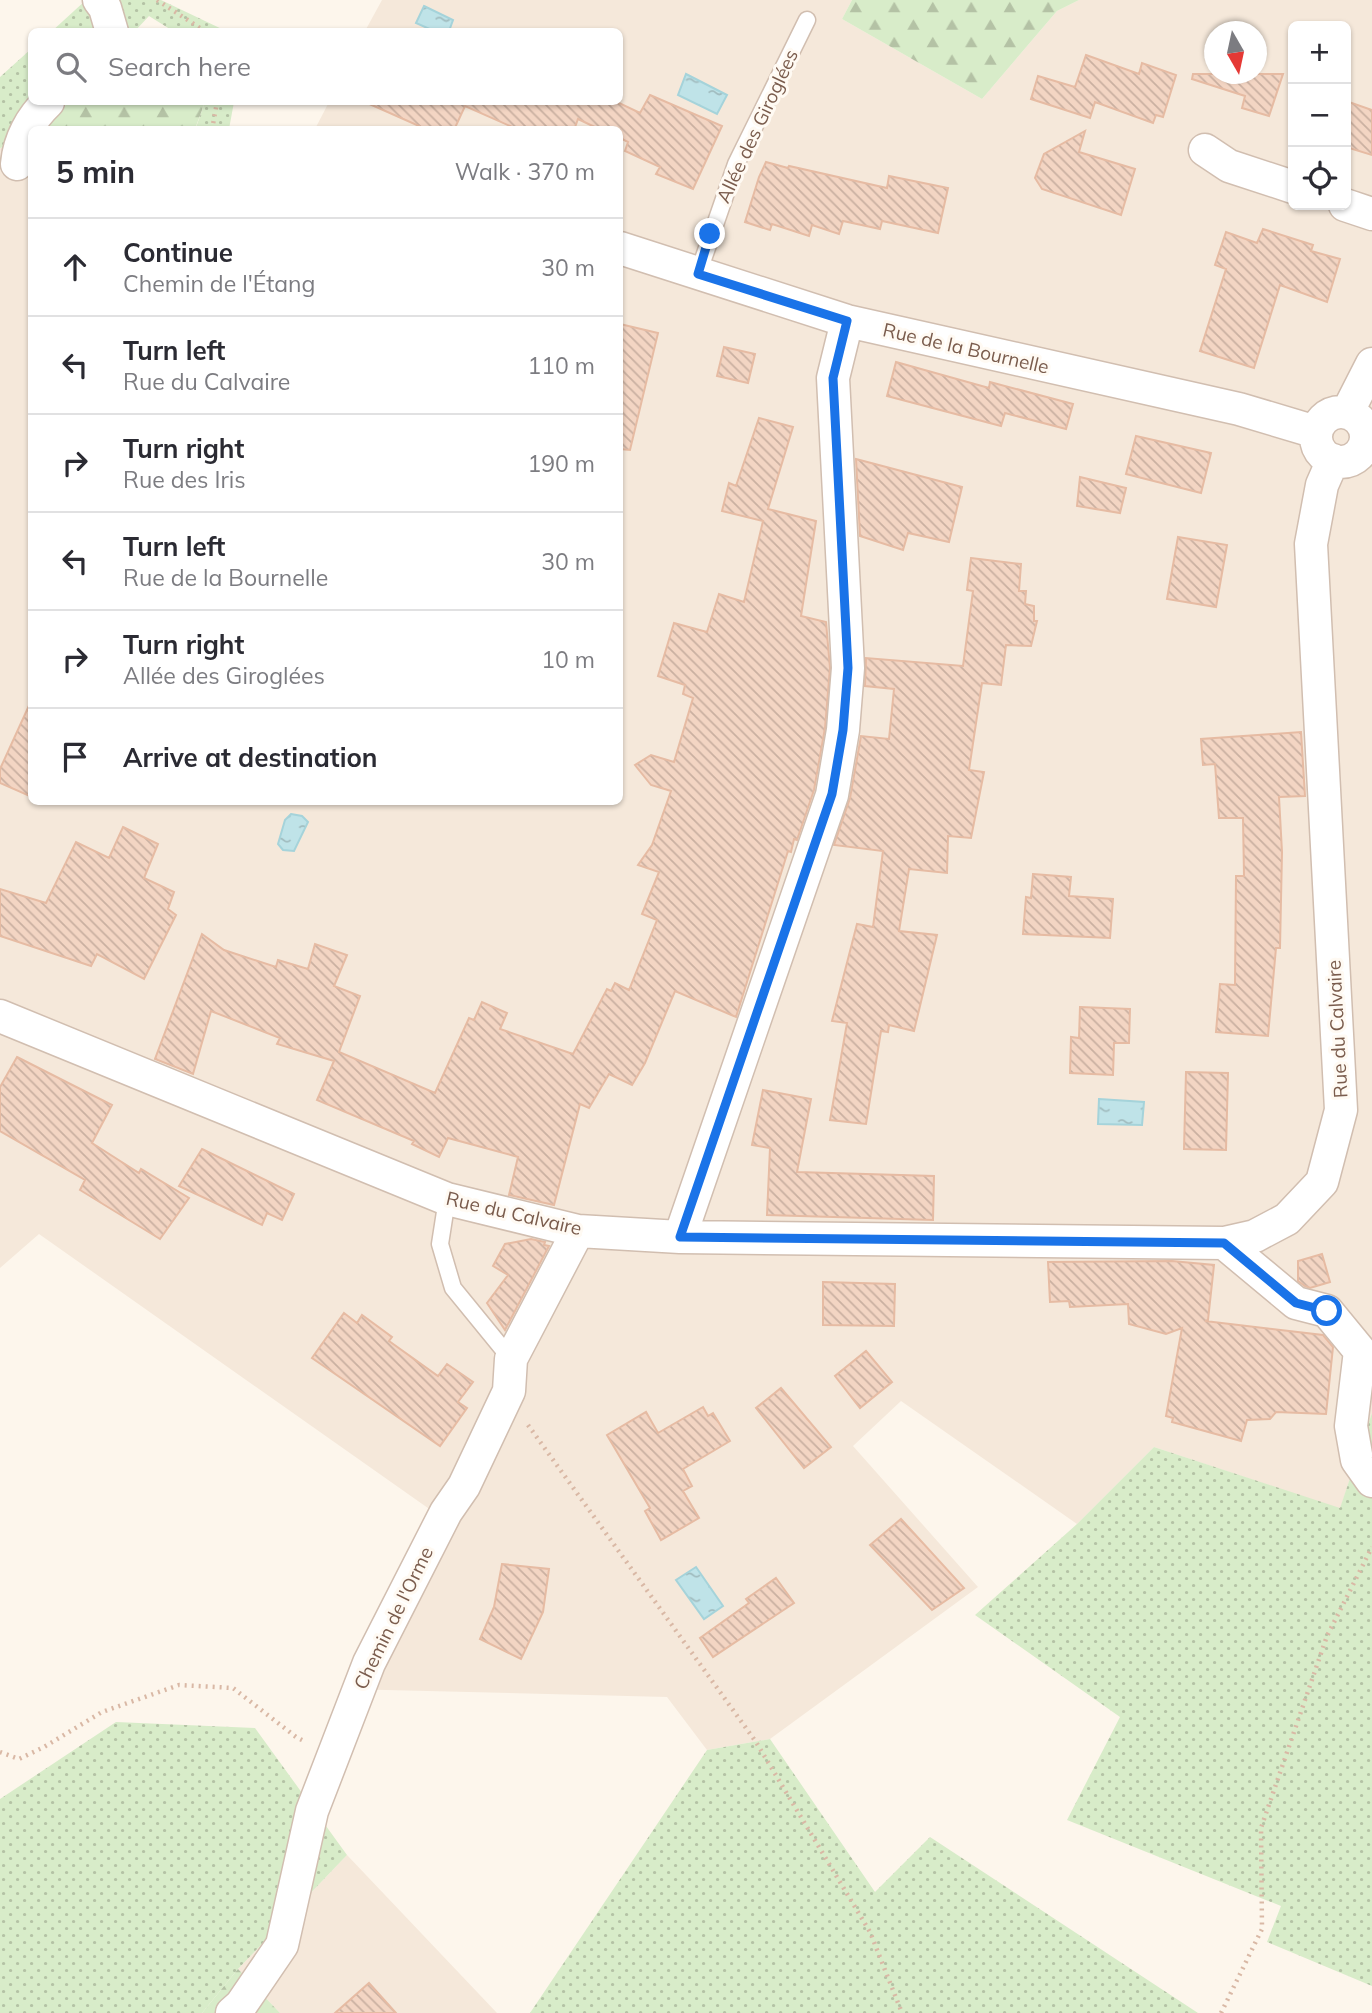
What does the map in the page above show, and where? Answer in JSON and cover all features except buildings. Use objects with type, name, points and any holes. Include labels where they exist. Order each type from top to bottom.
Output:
[{"type":"street","points":[[99,0],[105,8],[111,28]]},
{"type":"street","points":[[29,126],[37,111],[44,105]]},
{"type":"street","points":[[16,164],[18,146],[28,128]]},
{"type":"street","points":[[1205,150],[1229,166],[1288,185]]},
{"type":"street","points":[[1351,207],[1372,214]]},
{"type":"street","name":"Rue de la Bournelle","points":[[623,249],[847,321],[1239,409],[1316,432]]},
{"type":"street","points":[[680,1237],[832,794],[843,730],[848,668],[833,378],[847,321]]},
{"type":"street","points":[[1362,430],[1331,414],[1324,419],[1316,432],[1318,447],[1326,457],[1341,462],[1360,452],[1372,364]]},
{"type":"street","name":"Rue du Calvaire","points":[[0,1016],[447,1199],[578,1231],[680,1237],[1224,1243],[1255,1236],[1287,1219],[1322,1182],[1341,1110],[1311,544],[1322,485],[1333,460]]},
{"type":"street","name":"Chemin de l'Orme","points":[[232,2013],[241,2005],[282,1945],[312,1811],[374,1652],[446,1512],[464,1486],[509,1391],[511,1359],[578,1231]]},
{"type":"street","points":[[1224,1243],[1296,1303],[1327,1311],[1360,1351],[1350,1426],[1357,1460],[1372,1481]]},
{"type":"lane","name":"Allée des Giroglées","points":[[698,274],[736,164],[807,20]]},
{"type":"lane","points":[[447,1199],[440,1244],[453,1288],[511,1359]]},
{"type":"path","points":[[157,0],[200,28]]},
{"type":"path","points":[[213,126],[216,105]]},
{"type":"path","points":[[509,1391],[532,1431],[756,1742],[870,1932],[902,2013]]},
{"type":"path","points":[[1221,2013],[1262,1928],[1261,1828],[1327,1636],[1372,1547]]},
{"type":"path","points":[[0,1752],[19,1759],[44,1748],[102,1713],[179,1685],[233,1688],[296,1737],[332,1755]]},
{"type":"shaded area","points":[[382,0],[852,0],[842,19],[982,99],[1057,11],[1079,0],[1372,0],[1372,1413],[1340,1509],[1154,1447],[1077,1524],[901,1401],[853,1446],[978,1587],[770,1739],[707,1750],[667,1697],[345,1689],[435,1513],[39,1234],[0,1268],[0,148],[28,142],[28,805],[623,805],[623,126],[317,126],[327,105],[623,105],[623,28],[367,28]]},
{"type":"shaded area","points":[[347,1855],[497,2013],[280,2013],[238,1969]]},
{"type":"green space","points":[[86,0],[161,0],[220,28],[168,28],[149,16],[138,28],[55,28]]},
{"type":"green space","points":[[852,0],[1079,0],[1057,11],[982,99],[842,19]]},
{"type":"green space","points":[[28,52],[28,105],[66,105],[46,126],[28,126],[28,142],[0,148],[0,77]]},
{"type":"green space","points":[[66,105],[204,105],[196,126],[46,126]]},
{"type":"green space","points":[[204,105],[233,105],[230,126],[196,126]]},
{"type":"green space","points":[[1372,1413],[1372,1986],[1267,1942],[1281,1906],[1067,1820],[1120,1717],[975,1615],[1077,1524],[1154,1447],[1340,1508]]},
{"type":"green space","points":[[116,1722],[255,1728],[347,1855],[238,1969],[202,2013],[0,2013],[0,1799]]},
{"type":"green space","points":[[770,1739],[875,1892],[930,1837],[1198,2013],[530,2013],[707,1750]]},
{"type":"green space","points":[[238,1969],[280,2013],[202,2013]]},
{"type":"water","points":[[424,6],[453,20],[450,28],[427,28],[416,23]]},
{"type":"water","points":[[686,74],[727,95],[717,114],[678,95]]},
{"type":"water","points":[[291,814],[302,816],[308,822],[294,851],[283,850],[278,844],[285,820]]},
{"type":"water","points":[[1099,1099],[1144,1102],[1142,1125],[1098,1124]]},
{"type":"water","points":[[696,1567],[723,1606],[704,1619],[676,1580]]},
{"type":"route","points":[[710,234],[698,274],[847,321],[833,378],[848,668],[843,730],[832,794],[680,1237],[1224,1243],[1296,1303],[1327,1311]]}]
